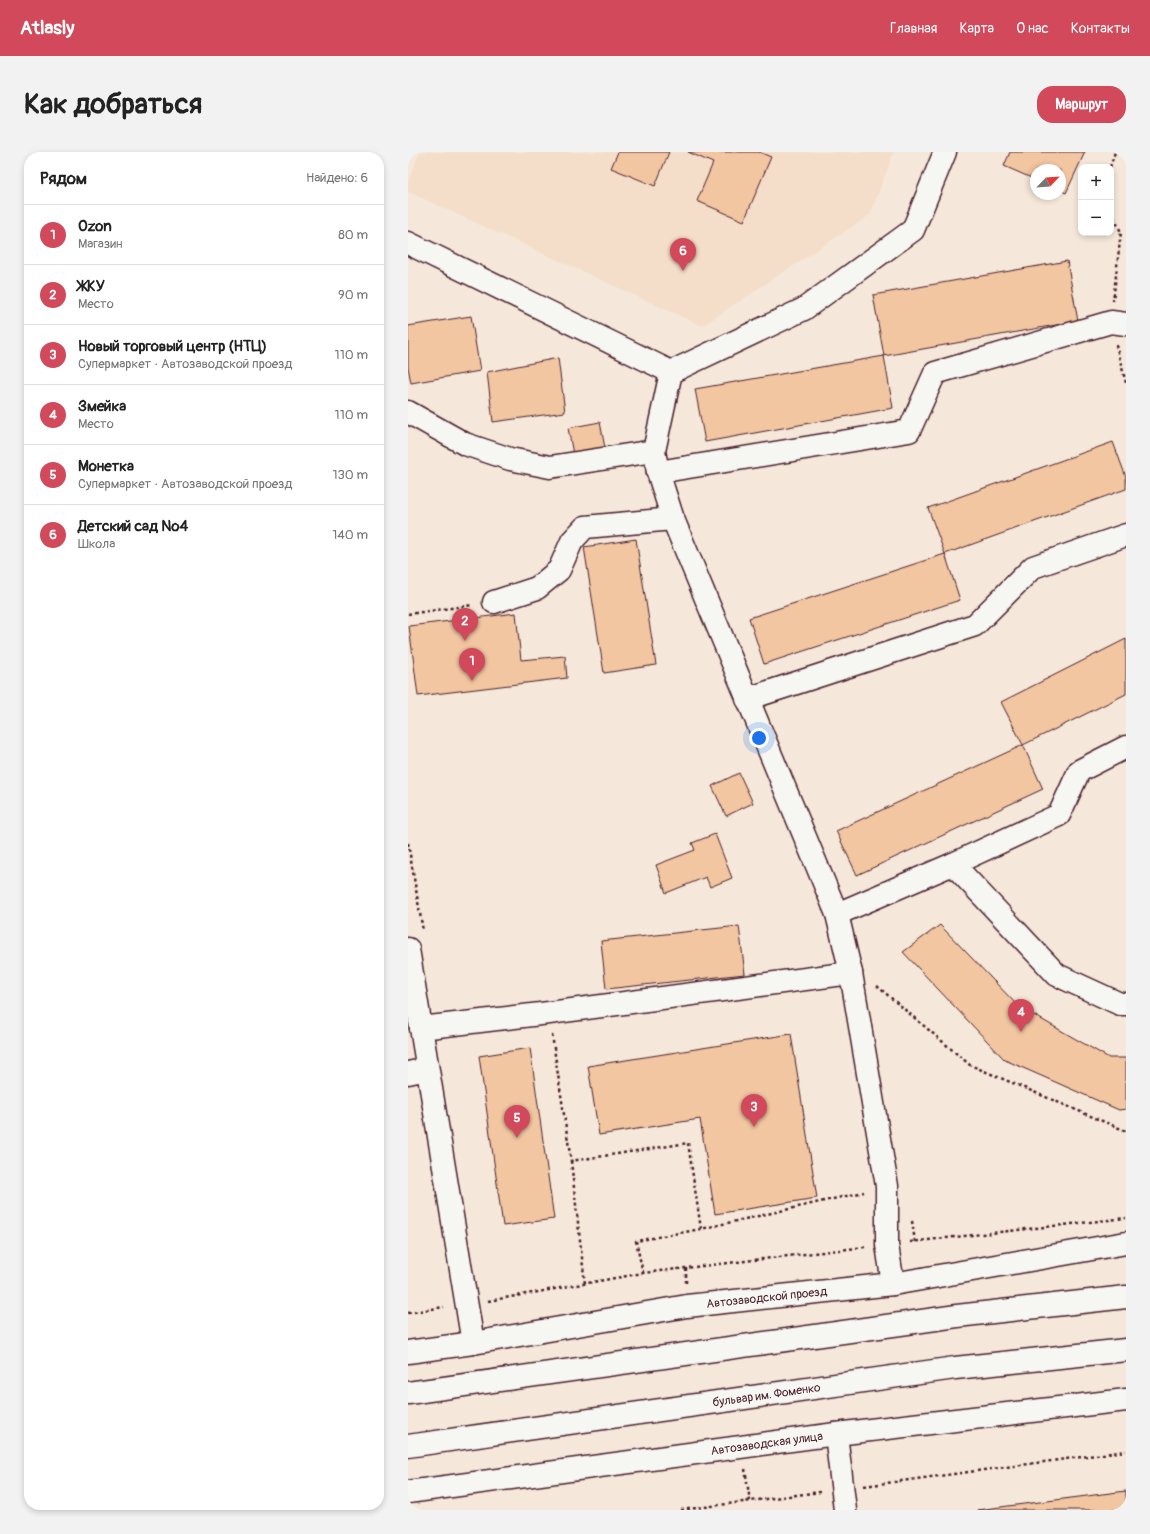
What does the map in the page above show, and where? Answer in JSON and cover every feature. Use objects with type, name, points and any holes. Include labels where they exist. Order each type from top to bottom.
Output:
[{"type":"street","points":[[671,372],[804,309],[913,230],[945,152]]},
{"type":"street","points":[[408,243],[671,372]]},
{"type":"street","points":[[658,472],[909,431],[935,373],[1118,323]]},
{"type":"street","points":[[671,372],[654,451],[658,472],[673,519],[837,914],[851,973],[887,1186],[887,1245],[893,1284]]},
{"type":"street","points":[[408,412],[465,444],[510,459],[550,467],[654,451]]},
{"type":"street","points":[[494,602],[537,588],[559,570],[572,541],[585,527],[673,519]]},
{"type":"street","points":[[747,699],[975,625],[1033,567],[1126,535]]},
{"type":"street","points":[[837,914],[953,864],[1059,815],[1079,770],[1126,747]]},
{"type":"street","points":[[953,864],[1057,975],[1120,1004],[1126,1004]]},
{"type":"street","points":[[409,956],[421,1028],[418,1071],[474,1343]]},
{"type":"street","points":[[421,1028],[549,1013],[851,973]]},
{"type":"street","name":"Автозаводской проезд","points":[[408,1352],[474,1343],[687,1306],[893,1284],[1126,1243]]},
{"type":"street","points":[[408,1393],[957,1316],[1126,1297]]},
{"type":"street","name":"бульвар им. Фоменко","points":[[408,1446],[955,1368],[1126,1350]]},
{"type":"street","name":"Автозаводская улица","points":[[408,1492],[836,1434],[1126,1400]]},
{"type":"street","points":[[836,1434],[844,1500]]},
{"type":"path","points":[[1111,164],[1115,152]]},
{"type":"path","points":[[1114,217],[1122,232],[1118,323],[1126,383]]},
{"type":"path","points":[[408,614],[494,602]]},
{"type":"path","points":[[876,986],[970,1065],[1126,1131]]},
{"type":"path","points":[[549,1013],[571,1161],[585,1284]]},
{"type":"path","points":[[571,1161],[688,1143],[701,1229]]},
{"type":"path","points":[[643,1273],[636,1241],[701,1229],[887,1186]]},
{"type":"path","points":[[408,1313],[643,1273],[1126,1218]]},
{"type":"path","points":[[681,1510],[844,1500],[1126,1451]]},
{"type":"shaded area","points":[[420,152],[894,152],[870,215],[702,326],[408,192],[408,181]]},
{"type":"building","points":[[618,152],[669,152],[655,186],[611,168]]},
{"type":"building","points":[[688,152],[759,152],[771,157],[744,221],[697,201],[713,163]]},
{"type":"building","points":[[1010,152],[1085,152],[1079,164],[1078,164],[1066,193],[1066,164],[1030,164],[1030,177],[1004,166]]},
{"type":"building","points":[[1067,261],[1078,321],[884,356],[873,295]]},
{"type":"building","points":[[471,316],[480,371],[411,383],[408,367],[408,326]]},
{"type":"building","points":[[884,356],[893,408],[705,442],[695,389]]},
{"type":"building","points":[[558,358],[565,412],[493,422],[487,372]]},
{"type":"building","points":[[600,422],[605,448],[573,454],[568,428]]},
{"type":"building","points":[[1113,442],[1126,477],[1126,489],[945,554],[928,508]]},
{"type":"building","points":[[636,539],[656,665],[604,673],[584,547]]},
{"type":"building","points":[[945,554],[960,600],[764,664],[749,618]]},
{"type":"building","points":[[516,613],[521,660],[565,656],[567,678],[418,696],[409,626]]},
{"type":"building","points":[[1126,639],[1126,694],[1023,745],[1001,702]]},
{"type":"building","points":[[1023,745],[1043,789],[857,875],[836,831]]},
{"type":"building","points":[[739,773],[753,803],[726,816],[712,786]]},
{"type":"building","points":[[715,834],[732,878],[710,887],[706,877],[666,893],[656,865],[695,850],[692,843]]},
{"type":"building","points":[[940,925],[1018,1006],[1109,1058],[1126,1058],[1126,1109],[1119,1110],[1005,1060],[903,952]]},
{"type":"building","points":[[739,926],[745,974],[606,989],[601,941]]},
{"type":"building","points":[[791,1034],[817,1198],[715,1214],[700,1119],[599,1135],[588,1066]]},
{"type":"building","points":[[530,1048],[554,1219],[503,1226],[479,1056]]},
{"type":"building","points":[[1126,1491],[1126,1510],[977,1510]]},
{"type":"place","name":"Детский сад №4","points":[[683,271]]},
{"type":"place","name":"ЖКУ","points":[[465,641]]},
{"type":"place","name":"Ozon","points":[[472,681]]},
{"type":"place","name":"Змейка","points":[[1021,1032]]},
{"type":"place","name":"Новый торговый центр (НТЦ)","points":[[754,1127]]},
{"type":"place","name":"Монетка","points":[[517,1138]]}]
